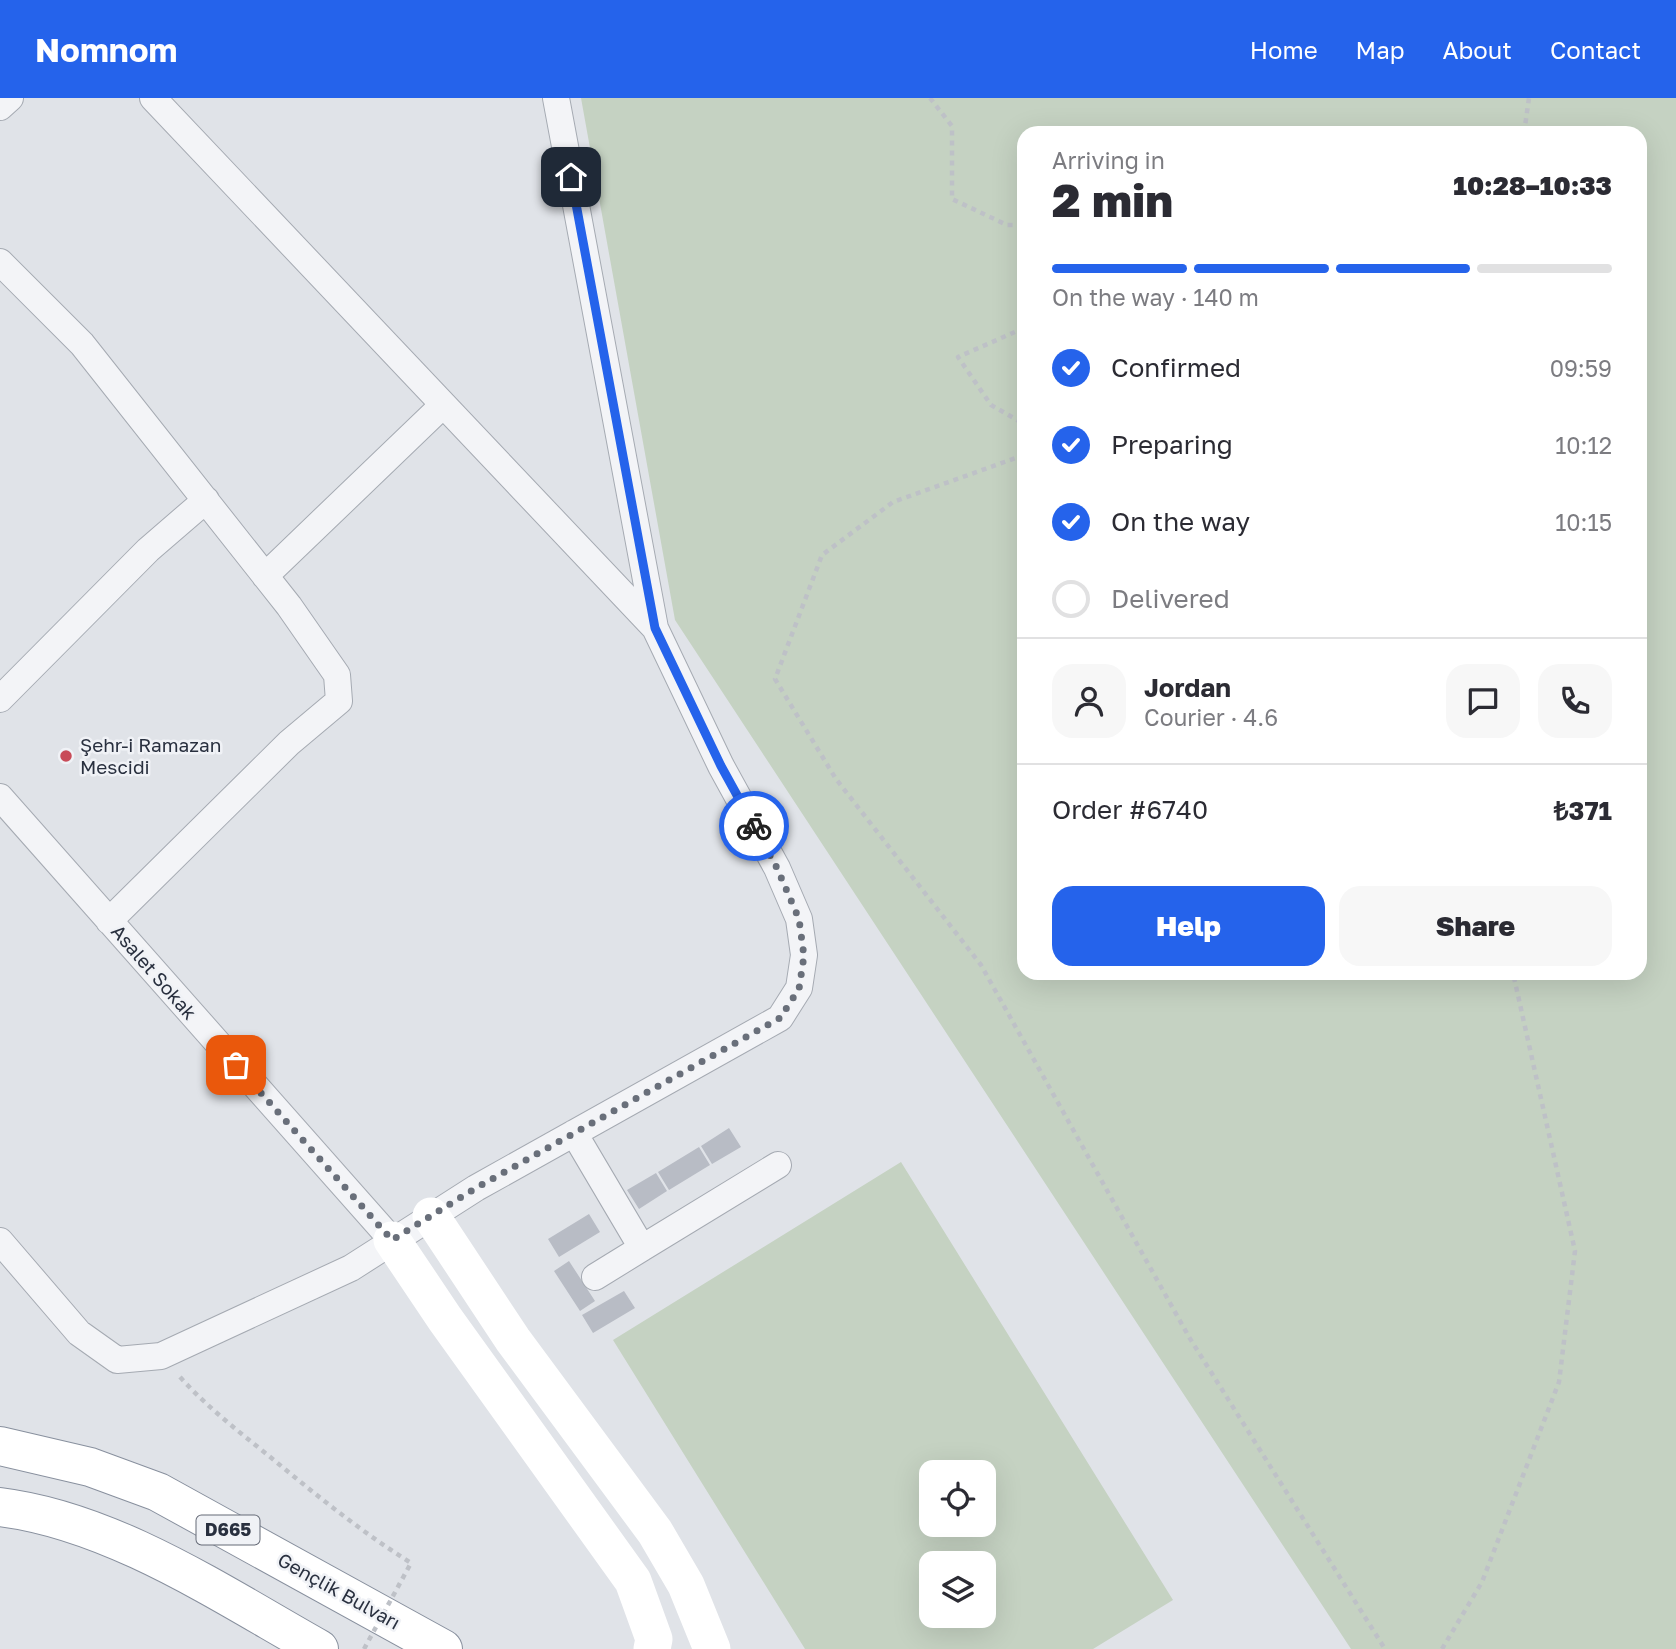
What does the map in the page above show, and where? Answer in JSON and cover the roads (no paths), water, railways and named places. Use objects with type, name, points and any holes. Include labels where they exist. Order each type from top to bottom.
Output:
[{"type":"highway","name":"Gençlik Bulvarı","points":[[0,1446],[90,1467],[158,1492],[443,1649]]},
{"type":"highway","points":[[0,1507],[26,1510],[83,1528],[156,1559],[319,1649]]},
{"type":"main road","points":[[431,1216],[513,1340],[655,1532],[686,1585],[712,1649]]},
{"type":"main road","points":[[392,1240],[445,1319],[633,1581],[654,1639],[652,1649]]},
{"type":"street","points":[[0,107],[9,98]]},
{"type":"street","points":[[153,98],[655,628]]},
{"type":"street","points":[[0,1241],[79,1334],[117,1360],[161,1356],[351,1268],[476,1188],[780,1018],[799,989],[804,956],[799,919],[777,868],[721,766],[655,628],[556,98]]},
{"type":"street","points":[[0,262],[82,344],[289,606],[337,674],[339,701],[289,743],[109,921]]},
{"type":"street","points":[[265,576],[443,405]]},
{"type":"street","points":[[0,699],[148,550],[206,500]]},
{"type":"street","name":"Asalet Sokak","points":[[0,797],[392,1240]]},
{"type":"street","points":[[573,1133],[642,1248]]},
{"type":"street","points":[[595,1277],[778,1165]]},
{"type":"place","name":"Şehr-i Ramazan Mescidi","points":[[66,756]]}]
